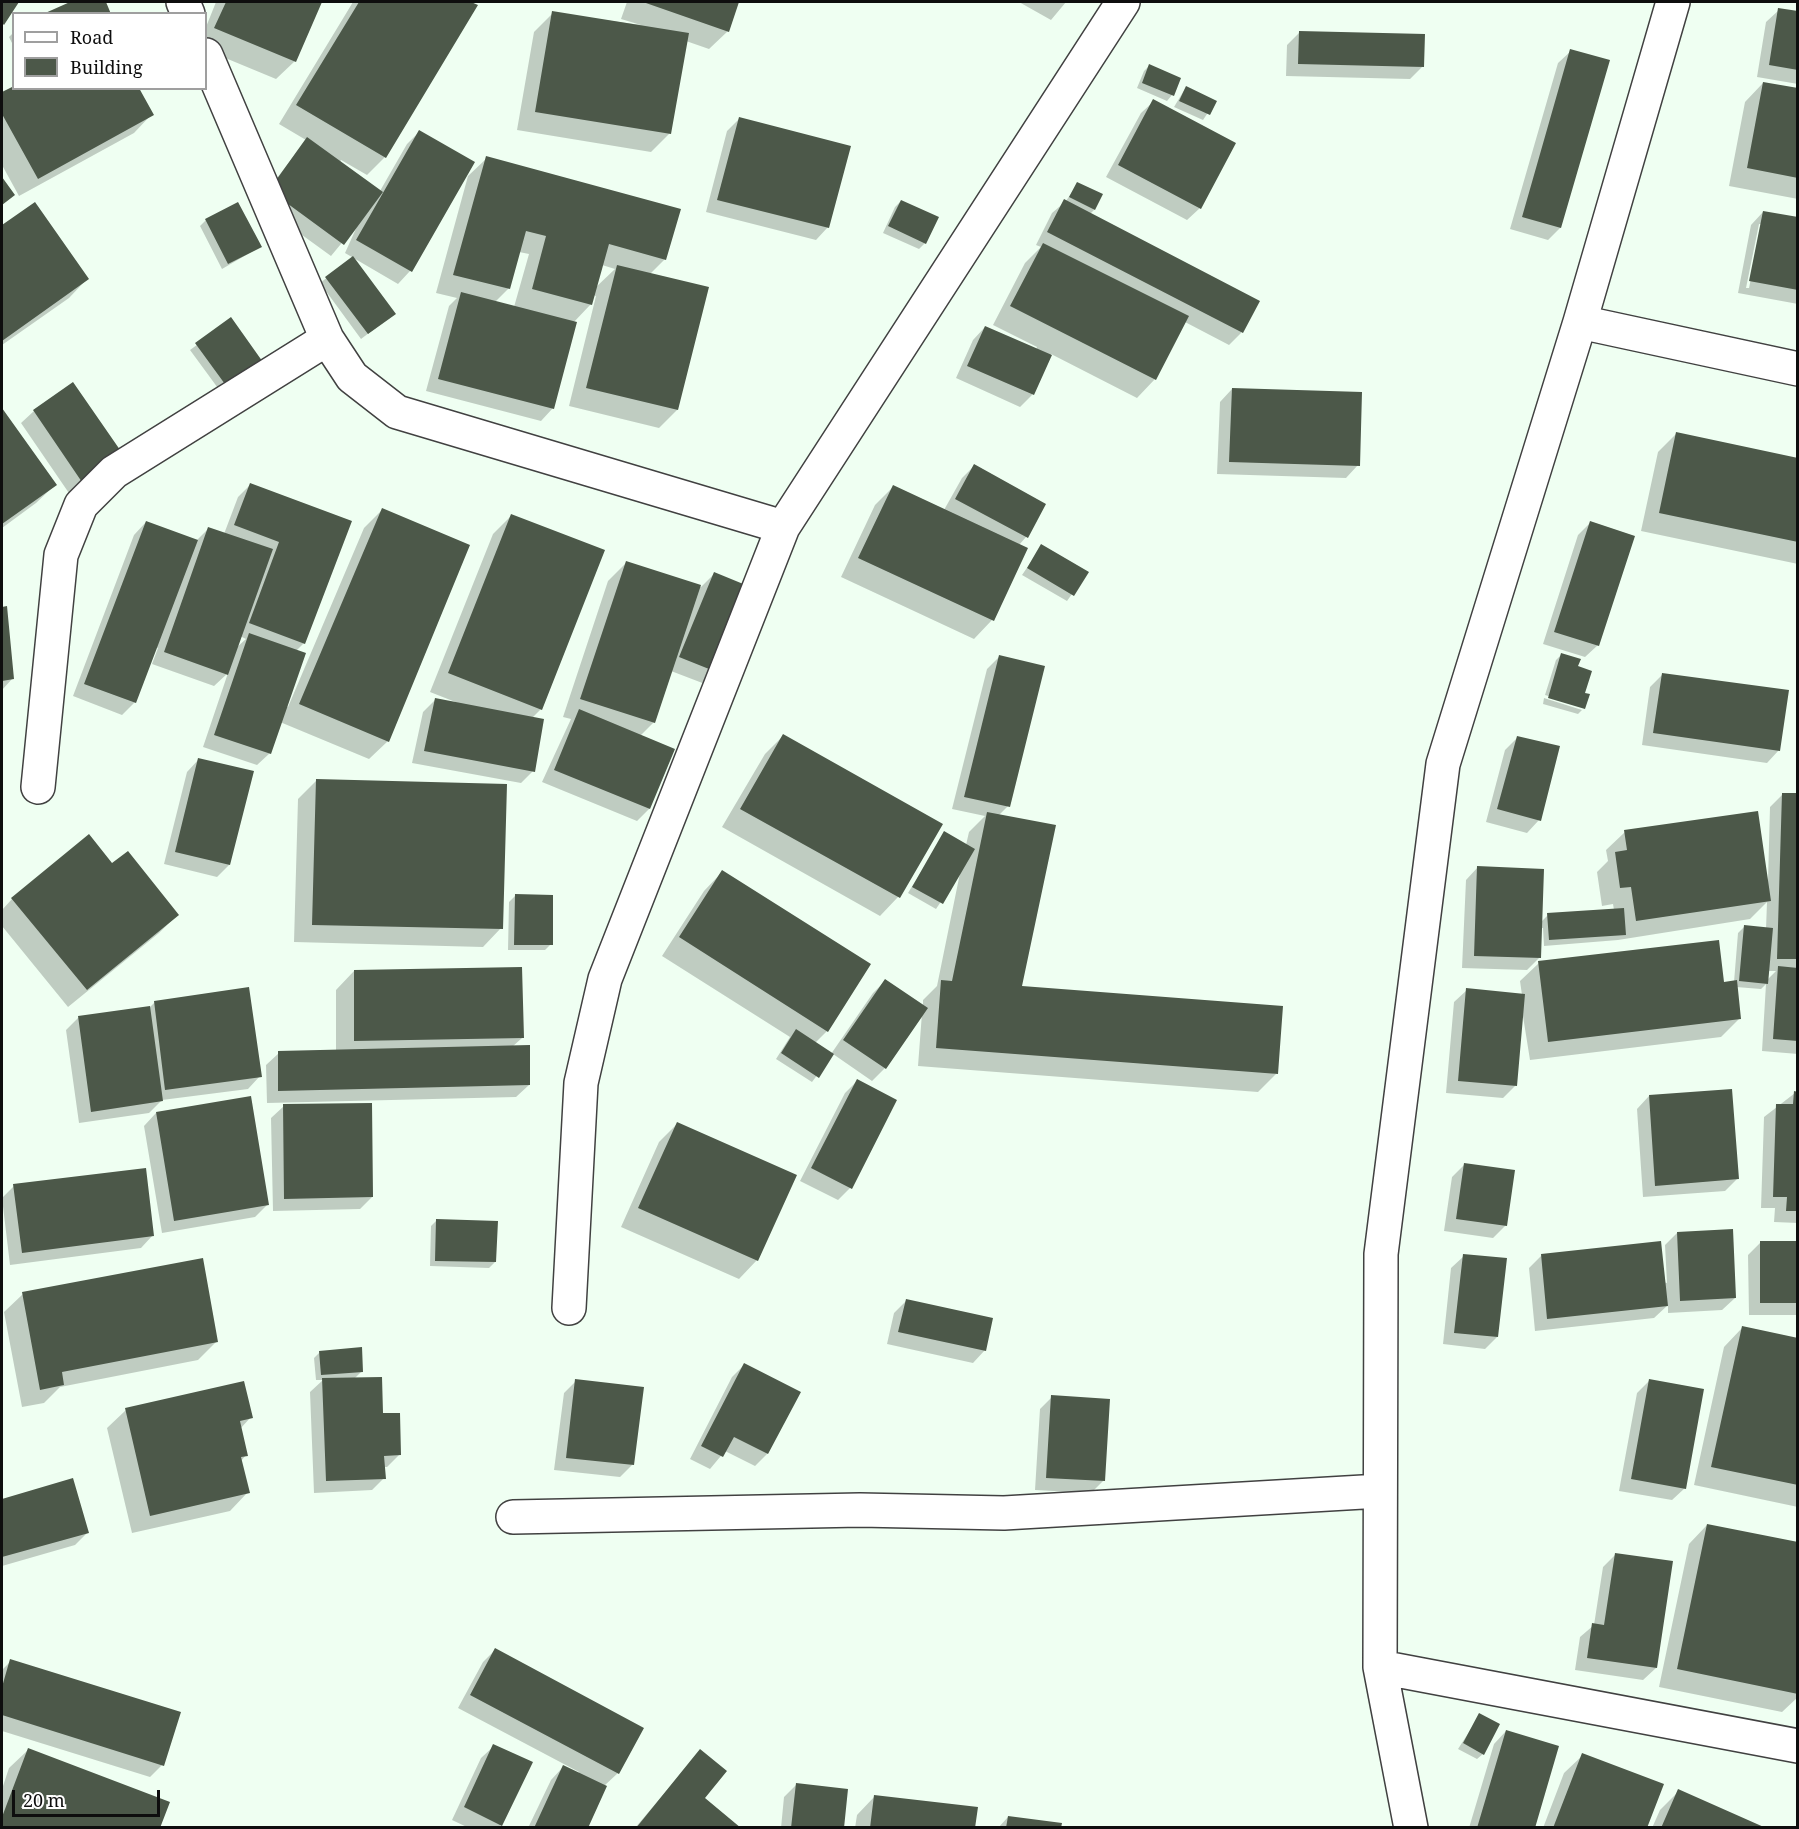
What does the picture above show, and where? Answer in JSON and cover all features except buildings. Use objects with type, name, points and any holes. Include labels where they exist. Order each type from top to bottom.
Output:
[{"type":"street","points":[[569,1308],[580,1083],[605,979],[783,527],[1123,2]]},
{"type":"street","points":[[1411,1827],[1380,1667],[1381,1254],[1443,764],[1581,322],[1673,2]]},
{"type":"street","points":[[207,57],[327,339],[352,377],[397,412],[783,527]]},
{"type":"street","points":[[1581,322],[1797,369]]},
{"type":"street","points":[[38,787],[61,555],[81,505],[114,472],[327,339]]},
{"type":"street","points":[[513,1517],[860,1510],[1004,1513],[1380,1491]]},
{"type":"street","points":[[1380,1667],[1797,1746]]}]
